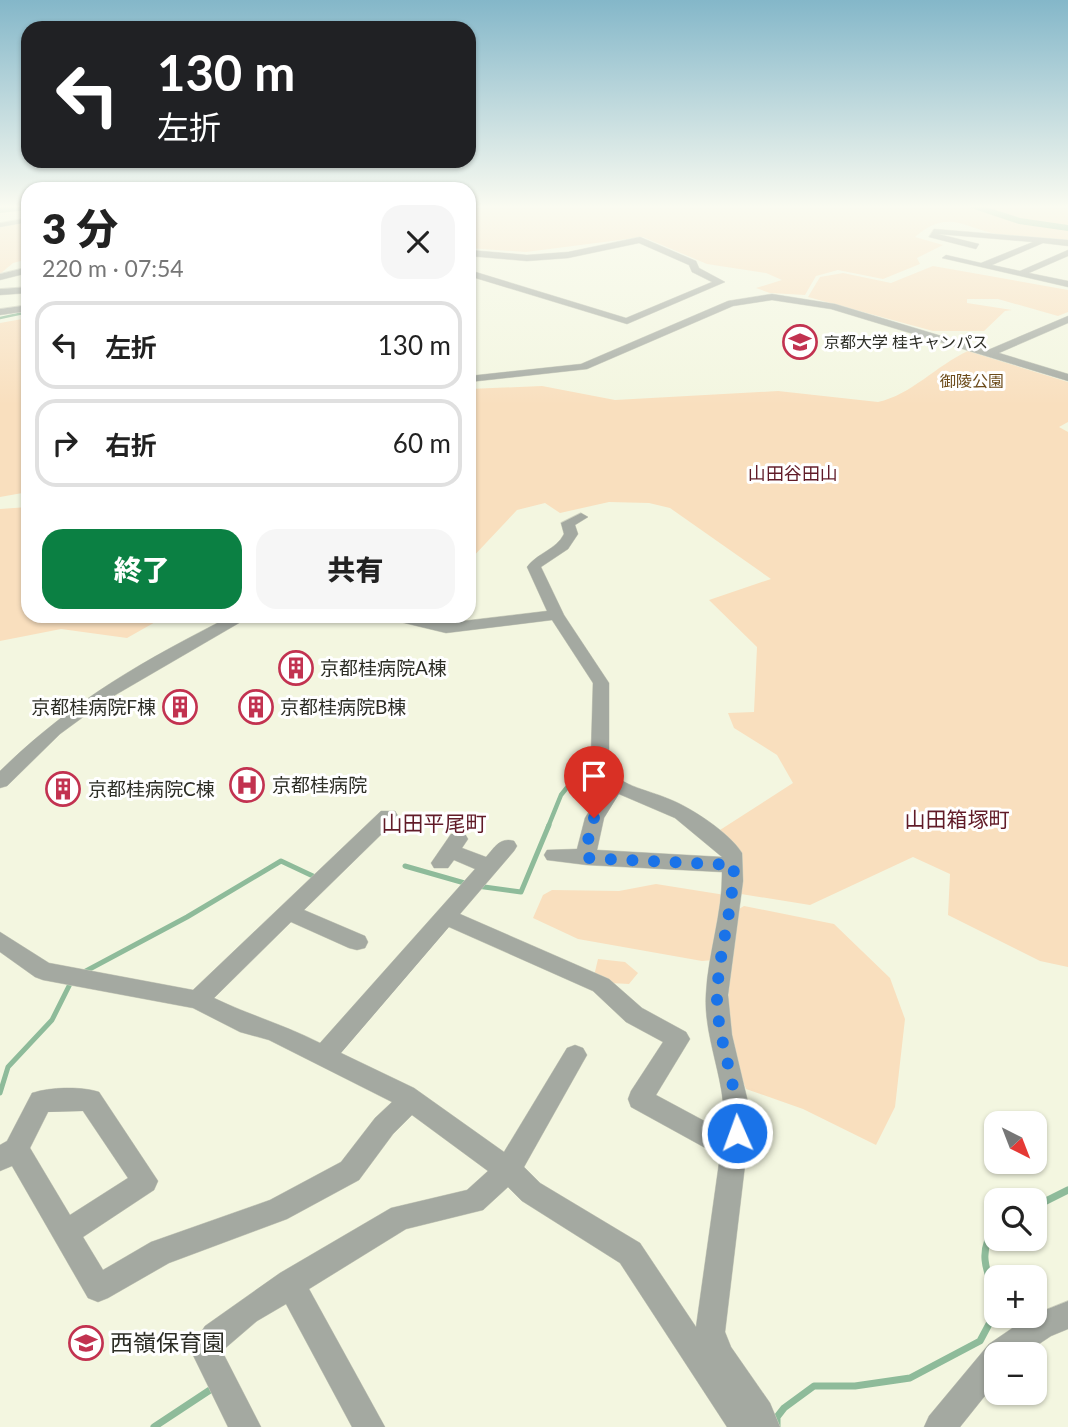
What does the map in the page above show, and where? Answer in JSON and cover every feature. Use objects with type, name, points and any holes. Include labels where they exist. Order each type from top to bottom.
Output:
[{"type":"street","points":[[0,277],[21,272]]},
{"type":"street","points":[[476,275],[627,321],[720,282],[698,272]]},
{"type":"street","points":[[1024,272],[1068,284]]},
{"type":"street","points":[[1056,281],[1068,276]]},
{"type":"street","points":[[0,292],[21,290]]},
{"type":"street","points":[[476,378],[583,367],[731,303],[759,298],[810,300],[1068,378]]},
{"type":"street","points":[[0,312],[21,309]]},
{"type":"street","points":[[991,353],[1068,319]]},
{"type":"street","points":[[581,517],[568,523],[571,534],[562,548],[537,561],[534,567],[539,583],[556,615],[601,683],[600,753],[595,763],[599,773],[617,785],[672,807],[716,837],[732,853],[734,865],[717,995],[720,1035],[738,1115],[710,1332],[713,1346],[759,1412],[764,1427]]},
{"type":"street","points":[[424,623],[446,628],[556,615]]},
{"type":"street","points":[[0,782],[54,730],[85,708],[153,662],[229,623]]},
{"type":"street","points":[[587,858],[587,844],[594,818],[604,797],[617,785]]},
{"type":"street","points":[[197,1000],[388,816]]},
{"type":"street","points":[[324,1055],[507,846]]},
{"type":"street","points":[[450,851],[489,866]]},
{"type":"street","points":[[554,855],[734,865]]},
{"type":"street","points":[[290,913],[357,942]]},
{"type":"street","points":[[445,916],[601,985],[634,1015],[678,1039],[640,1099],[735,1151]]},
{"type":"street","points":[[0,940],[43,971],[197,1000],[324,1055],[410,1101],[508,1170],[531,1192],[630,1253],[701,1363],[736,1413],[750,1427]]},
{"type":"street","points":[[245,1427],[205,1349],[215,1336],[290,1283],[401,1217],[474,1201],[508,1170],[575,1055]]},
{"type":"street","points":[[66,1233],[145,1181],[90,1100],[41,1101],[8,1154],[66,1233],[98,1289],[161,1252],[277,1210],[350,1171],[384,1126],[410,1101]]},
{"type":"street","points":[[290,1283],[369,1427]]},
{"type":"street","points":[[1018,1342],[1041,1326],[1068,1315]]},
{"type":"street","points":[[940,1427],[984,1372]]},
{"type":"green space","points":[[757,272],[832,272],[816,276],[805,295],[770,293],[756,288],[782,280]]},
{"type":"green space","points":[[846,272],[901,272],[883,279]]},
{"type":"green space","points":[[919,272],[964,272],[1068,290],[1068,312],[1058,316],[998,299],[967,299],[967,303],[1012,310],[1005,311],[984,331],[933,331],[808,297],[820,277],[843,273],[891,283]]},
{"type":"green space","points":[[21,319],[21,493],[0,497],[0,323]]},
{"type":"green space","name":"御陵公園","points":[[968,351],[1068,382],[1068,422],[1059,427],[1068,432],[1068,967],[1040,961],[948,915],[950,874],[913,857],[810,905],[741,894],[720,830],[793,783],[777,755],[734,728],[728,713],[754,712],[757,647],[709,600],[771,579],[670,508],[649,503],[609,502],[560,513],[545,503],[517,510],[476,554],[476,389],[542,386],[615,400],[778,391],[878,402],[902,393]]},
{"type":"green space","points":[[21,508],[21,623],[154,623],[127,638],[61,629],[0,641],[0,509]]},
{"type":"green space","points":[[656,884],[725,895],[714,960],[702,961],[578,939],[533,918],[543,895],[552,890],[619,891]]},
{"type":"green space","points":[[744,906],[834,924],[890,978],[905,1019],[895,1107],[876,1145],[803,1109],[746,1089],[731,1052],[727,1010],[737,910]]},
{"type":"green space","points":[[598,959],[625,962],[638,973],[629,984],[610,983],[594,976]]},
{"type":"waterway","points":[[0,318],[21,314]]},
{"type":"waterway","points":[[548,827],[561,795],[589,760]]},
{"type":"waterway","points":[[477,886],[521,892],[549,825]]},
{"type":"waterway","points":[[84,972],[187,917],[281,861],[315,877]]},
{"type":"waterway","points":[[405,866],[468,884]]},
{"type":"waterway","points":[[0,1093],[8,1067],[52,1020],[71,982]]},
{"type":"waterway","points":[[1047,1200],[1068,1190]]},
{"type":"waterway","points":[[985,1251],[986,1265]]},
{"type":"waterway","points":[[777,1427],[777,1417],[784,1408],[814,1386],[855,1386],[910,1378],[980,1341],[987,1328]]},
{"type":"waterway","points":[[154,1427],[213,1388]]},
{"type":"place","name":"京都大学 桂キャンパス","points":[[800,342]]},
{"type":"place","name":"京都桂病院A棟","points":[[296,668]]},
{"type":"place","name":"京都桂病院F棟","points":[[180,707]]},
{"type":"place","name":"京都桂病院B棟","points":[[256,707]]},
{"type":"place","name":"京都桂病院","points":[[247,785]]},
{"type":"place","name":"京都桂病院C棟","points":[[63,789]]},
{"type":"place","name":"西嶺保育園","points":[[86,1343]]},
{"type":"district","name":"山田谷田山","points":[[793,474]]},
{"type":"district","name":"山田箱塚町","points":[[957,820]]},
{"type":"district","name":"山田平尾町","points":[[434,824]]},
{"type":"route","points":[[594,818],[587,844],[587,858],[675,860],[734,865],[717,995],[720,1035],[738,1115],[737,1133]]}]
